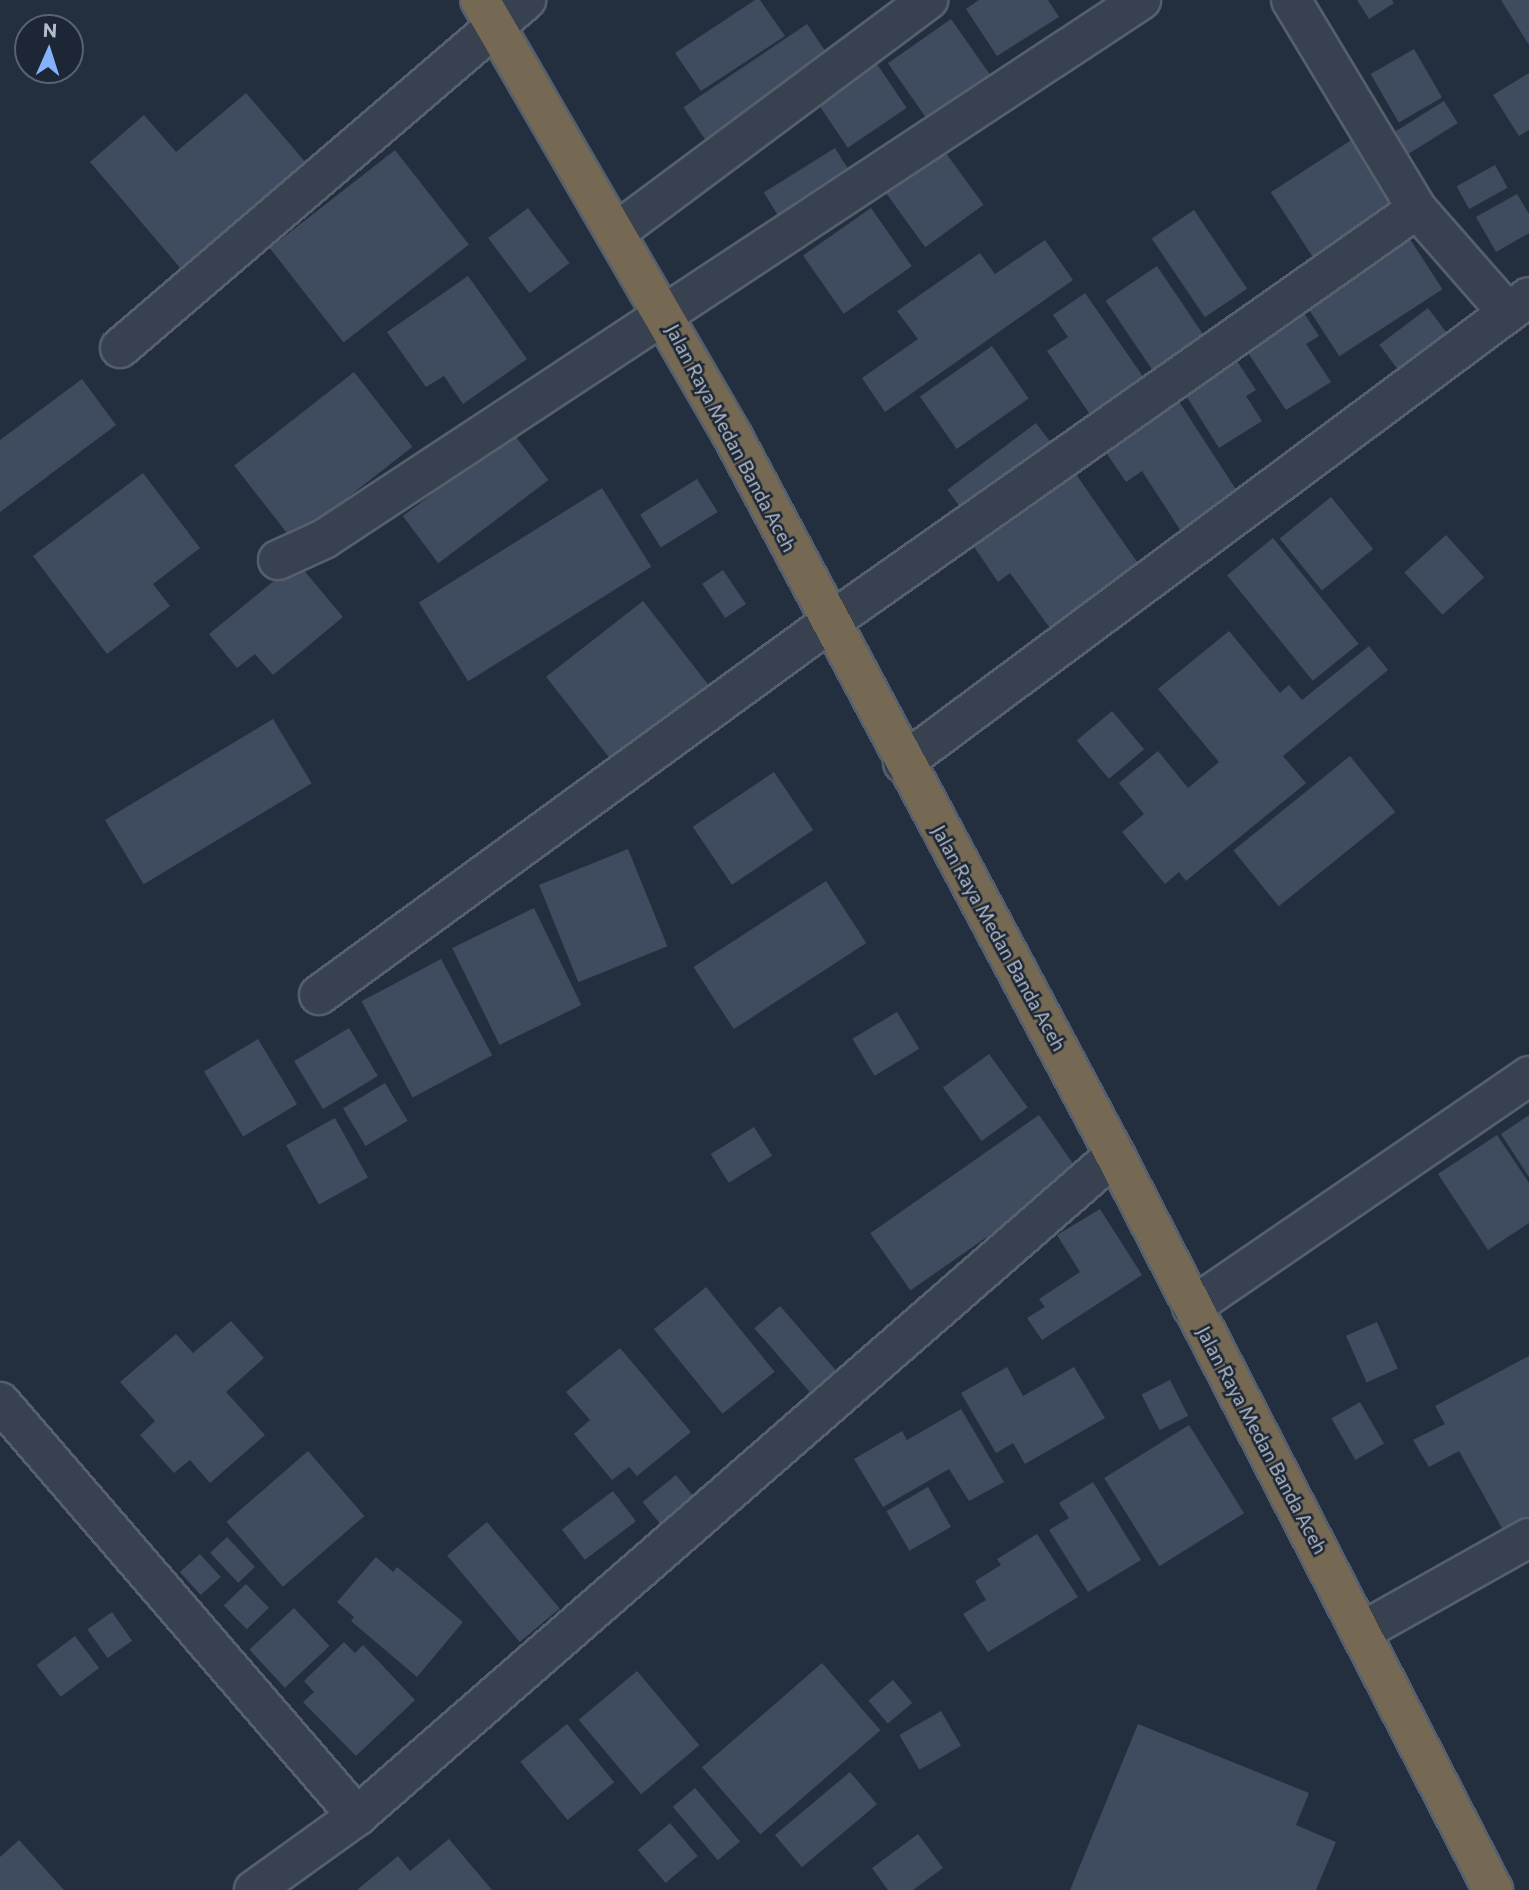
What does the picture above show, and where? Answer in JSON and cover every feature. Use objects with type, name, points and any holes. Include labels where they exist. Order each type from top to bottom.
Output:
[{"type":"highway","name":"Jalan Raya Medan Banda Aceh","points":[[488,12],[664,313],[1115,1155],[1363,1631],[1493,1890]]},
{"type":"street","points":[[120,348],[488,12],[526,0]]},
{"type":"street","points":[[618,231],[928,0]]},
{"type":"street","points":[[278,560],[324,539],[1141,0]]},
{"type":"street","points":[[903,763],[1518,305],[1417,209],[1291,0]]},
{"type":"street","points":[[319,995],[829,623],[1417,209]]},
{"type":"street","points":[[1192,1307],[1529,1076]]},
{"type":"street","points":[[254,1890],[357,1816],[1115,1155]]},
{"type":"street","points":[[0,1402],[357,1816]]},
{"type":"street","points":[[1363,1631],[1529,1538]]},
{"type":"building","points":[[755,0],[760,0],[785,36],[701,91],[675,53]]},
{"type":"building","points":[[979,0],[1048,0],[1059,17],[997,56],[966,9]]},
{"type":"building","points":[[1357,0],[1392,0],[1394,3],[1369,19]]},
{"type":"building","points":[[1501,0],[1529,0],[1529,45]]},
{"type":"building","points":[[951,19],[991,76],[928,121],[888,63]]},
{"type":"building","points":[[807,24],[831,60],[708,143],[683,107]]},
{"type":"building","points":[[1414,49],[1442,97],[1399,122],[1371,74]]},
{"type":"building","points":[[877,64],[907,108],[848,148],[818,104]]},
{"type":"building","points":[[1529,73],[1529,130],[1519,136],[1493,95]]},
{"type":"building","points":[[246,93],[313,171],[188,277],[90,162],[144,115],[176,152]]},
{"type":"building","points":[[1444,101],[1458,123],[1404,157],[1390,135]]},
{"type":"building","points":[[1353,139],[1395,204],[1313,257],[1271,192]]},
{"type":"building","points":[[835,148],[852,175],[781,220],[764,193]]},
{"type":"building","points":[[943,149],[984,205],[925,247],[885,191]]},
{"type":"building","points":[[395,150],[469,245],[344,342],[270,248]]},
{"type":"building","points":[[1495,165],[1508,188],[1469,209],[1457,186]]},
{"type":"building","points":[[1517,194],[1529,214],[1529,233],[1496,252],[1476,217]]},
{"type":"building","points":[[528,208],[570,263],[530,293],[488,238]]},
{"type":"building","points":[[871,208],[912,266],[844,314],[803,256]]},
{"type":"building","points":[[1194,210],[1247,289],[1205,317],[1152,239]]},
{"type":"building","points":[[1406,233],[1442,289],[1339,356],[1303,300]]},
{"type":"building","points":[[1045,240],[1073,280],[885,412],[862,378],[918,339],[897,311],[980,253],[995,274]]},
{"type":"building","points":[[1157,266],[1213,349],[1162,384],[1106,301]]},
{"type":"building","points":[[468,276],[527,359],[463,404],[444,376],[426,387],[387,332]]},
{"type":"building","points":[[1085,293],[1151,388],[1097,425],[1047,351],[1068,337],[1053,315]]},
{"type":"building","points":[[1428,308],[1452,340],[1403,377],[1379,345]]},
{"type":"building","points":[[1302,310],[1319,336],[1306,344],[1331,382],[1286,410],[1244,347]]},
{"type":"building","points":[[992,346],[1029,398],[957,449],[920,396]]},
{"type":"building","points":[[1237,361],[1256,390],[1246,396],[1262,421],[1219,448],[1185,394]]},
{"type":"building","points":[[354,372],[412,447],[293,540],[234,466]]},
{"type":"building","points":[[82,379],[116,425],[0,512],[0,440]]},
{"type":"building","points":[[1178,400],[1246,505],[1188,542],[1142,471],[1126,482],[1103,448]]},
{"type":"building","points":[[1036,423],[1052,444],[963,511],[947,490]]},
{"type":"building","points":[[513,433],[549,480],[438,563],[403,516]]},
{"type":"building","points":[[1073,470],[1144,572],[1055,635],[1010,573],[998,582],[970,541]]},
{"type":"building","points":[[143,473],[200,548],[153,584],[170,606],[107,654],[33,556]]},
{"type":"building","points":[[697,479],[718,512],[661,548],[640,515]]},
{"type":"building","points":[[602,488],[651,567],[468,681],[419,602]]},
{"type":"building","points":[[1331,497],[1373,549],[1322,591],[1280,539]]},
{"type":"building","points":[[1446,535],[1484,577],[1443,615],[1404,572]]},
{"type":"building","points":[[1273,538],[1359,644],[1313,681],[1227,575]]},
{"type":"building","points":[[297,562],[343,617],[273,675],[255,654],[237,668],[209,634]]},
{"type":"building","points":[[723,570],[746,604],[725,618],[702,584]]},
{"type":"building","points":[[643,601],[711,688],[614,763],[546,677]]},
{"type":"building","points":[[1229,631],[1280,693],[1289,685],[1302,700],[1369,646],[1388,670],[1283,756],[1306,783],[1186,881],[1179,872],[1165,884],[1122,832],[1144,814],[1119,783],[1158,751],[1188,788],[1219,762],[1158,689]]},
{"type":"building","points":[[1112,711],[1144,749],[1109,779],[1077,741]]},
{"type":"building","points":[[273,719],[312,783],[144,884],[105,820]]},
{"type":"building","points":[[1350,756],[1395,812],[1279,906],[1233,850]]},
{"type":"building","points":[[774,772],[813,830],[732,885],[693,827]]},
{"type":"building","points":[[628,849],[667,946],[578,982],[539,885]]},
{"type":"building","points":[[826,881],[866,943],[734,1029],[693,967]]},
{"type":"building","points":[[534,908],[581,1005],[500,1045],[452,948]]},
{"type":"building","points":[[441,959],[492,1055],[413,1097],[362,1001]]},
{"type":"building","points":[[897,1012],[919,1049],[875,1076],[852,1039]]},
{"type":"building","points":[[349,1028],[378,1076],[323,1109],[294,1061]]},
{"type":"building","points":[[258,1039],[297,1104],[243,1137],[204,1071]]},
{"type":"building","points":[[989,1054],[1028,1107],[982,1141],[943,1088]]},
{"type":"building","points":[[385,1083],[408,1121],[366,1146],[343,1108]]},
{"type":"building","points":[[1039,1115],[1079,1172],[910,1290],[870,1233]]},
{"type":"building","points":[[1529,1115],[1529,1177],[1501,1134]]},
{"type":"building","points":[[335,1118],[368,1177],[319,1205],[286,1145]]},
{"type":"building","points":[[754,1127],[772,1156],[729,1183],[711,1154]]},
{"type":"building","points":[[1497,1135],[1529,1183],[1529,1223],[1488,1250],[1438,1174]]},
{"type":"building","points":[[1100,1209],[1142,1275],[1042,1340],[1027,1318],[1045,1307],[1039,1299],[1080,1272],[1057,1235]]},
{"type":"building","points":[[706,1287],[775,1372],[723,1414],[654,1329]]},
{"type":"building","points":[[780,1306],[843,1378],[817,1401],[754,1328]]},
{"type":"building","points":[[231,1321],[264,1358],[226,1392],[265,1435],[210,1483],[190,1460],[174,1473],[140,1435],[155,1421],[120,1382],[176,1334],[193,1353]]},
{"type":"building","points":[[1377,1322],[1398,1369],[1367,1382],[1346,1336]]},
{"type":"building","points":[[620,1348],[691,1432],[637,1476],[629,1467],[612,1480],[574,1434],[590,1420],[566,1392]]},
{"type":"building","points":[[1529,1356],[1529,1516],[1503,1530],[1459,1451],[1429,1467],[1413,1440],[1445,1424],[1435,1406]]},
{"type":"building","points":[[1007,1367],[1023,1396],[1074,1367],[1105,1418],[1025,1464],[1013,1443],[996,1453],[961,1393]]},
{"type":"building","points":[[1170,1380],[1188,1416],[1160,1430],[1141,1395]]},
{"type":"building","points":[[1360,1402],[1384,1444],[1355,1460],[1331,1418]]},
{"type":"building","points":[[961,1409],[1004,1482],[969,1501],[949,1469],[883,1507],[854,1459],[902,1431],[907,1440]]},
{"type":"building","points":[[1189,1425],[1244,1513],[1159,1566],[1104,1478]]},
{"type":"building","points":[[308,1451],[364,1516],[283,1587],[226,1522]]},
{"type":"building","points":[[676,1475],[696,1500],[663,1527],[643,1502]]},
{"type":"building","points":[[1093,1482],[1141,1560],[1088,1592],[1049,1530],[1069,1518],[1059,1503]]},
{"type":"building","points":[[928,1487],[951,1527],[909,1551],[886,1511]]},
{"type":"building","points":[[613,1491],[636,1521],[585,1560],[562,1530]]},
{"type":"building","points":[[487,1522],[560,1609],[520,1642],[447,1555]]},
{"type":"building","points":[[1037,1534],[1078,1597],[988,1652],[963,1614],[986,1600],[975,1581],[1001,1565],[997,1559]]},
{"type":"building","points":[[227,1537],[255,1567],[238,1583],[210,1553]]},
{"type":"building","points":[[200,1554],[221,1577],[201,1595],[180,1572]]},
{"type":"building","points":[[376,1557],[393,1572],[397,1567],[463,1622],[417,1677],[351,1621],[354,1617],[337,1602]]},
{"type":"building","points":[[246,1584],[269,1608],[247,1629],[224,1606]]},
{"type":"building","points":[[294,1608],[329,1646],[285,1688],[249,1650]]},
{"type":"building","points":[[112,1612],[132,1641],[108,1658],[87,1629]]},
{"type":"building","points":[[75,1636],[99,1668],[61,1697],[37,1665]]},
{"type":"building","points":[[344,1642],[355,1653],[363,1645],[415,1700],[356,1756],[303,1702],[314,1692],[304,1681]]},
{"type":"building","points":[[822,1663],[880,1730],[760,1834],[702,1767]]},
{"type":"building","points":[[637,1671],[699,1745],[641,1794],[579,1720]]},
{"type":"building","points":[[893,1680],[912,1703],[888,1724],[868,1701]]},
{"type":"building","points":[[941,1711],[961,1746],[919,1770],[899,1735]]},
{"type":"building","points":[[567,1724],[614,1782],[568,1820],[520,1762]]},
{"type":"building","points":[[1138,1724],[1309,1793],[1296,1825],[1336,1842],[1316,1890],[1070,1890]]},
{"type":"building","points":[[850,1772],[877,1804],[802,1867],[775,1835]]},
{"type":"building","points":[[695,1788],[740,1842],[718,1860],[673,1807]]},
{"type":"building","points":[[670,1823],[698,1856],[665,1883],[638,1850]]},
{"type":"building","points":[[918,1834],[943,1868],[913,1890],[888,1890],[872,1868]]},
{"type":"building","points":[[449,1839],[492,1890],[357,1890],[398,1856],[410,1871]]},
{"type":"building","points":[[19,1840],[64,1890],[0,1890],[0,1857]]}]
